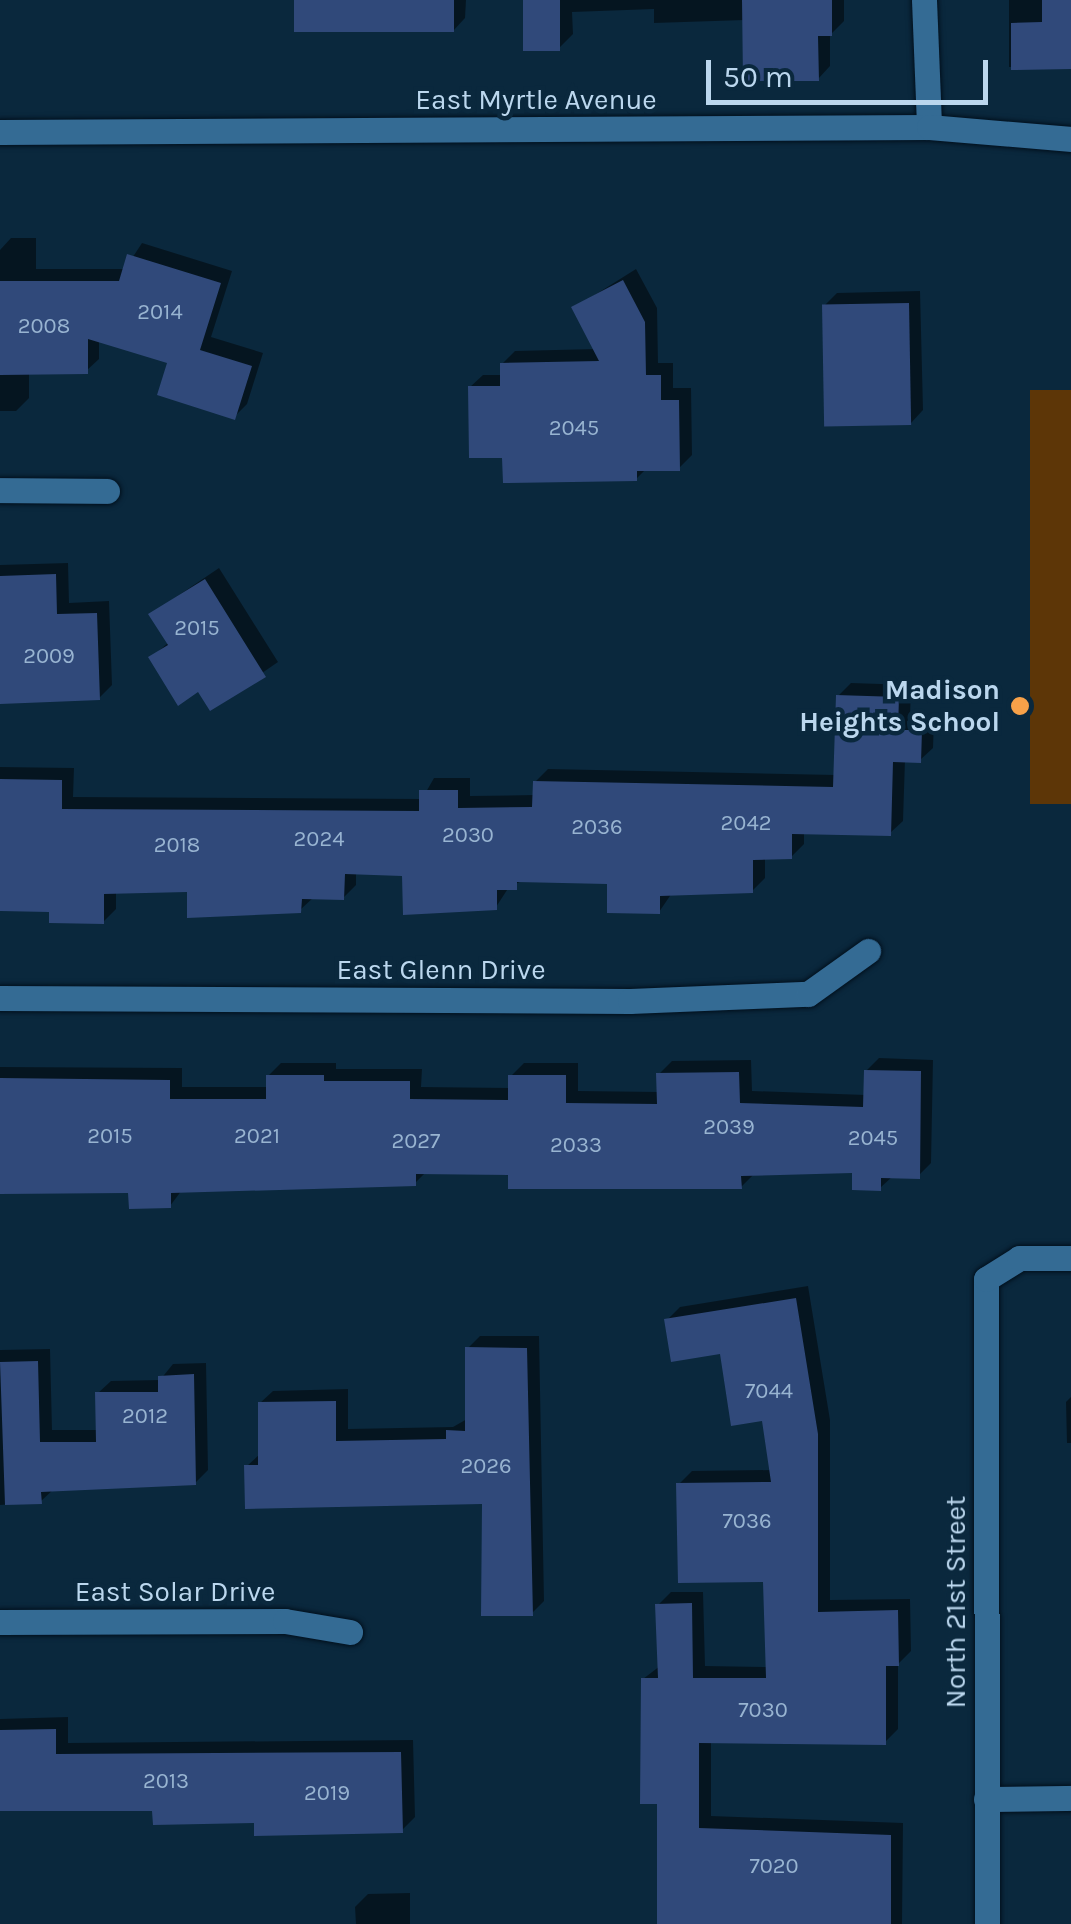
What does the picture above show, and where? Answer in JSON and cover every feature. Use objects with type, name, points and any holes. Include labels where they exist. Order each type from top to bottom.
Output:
[{"type":"street","points":[[924,0],[930,127]]},
{"type":"street","name":"East Myrtle Avenue","points":[[0,132],[930,127],[1071,139]]},
{"type":"street","points":[[0,490],[107,491]]},
{"type":"street","name":"East Glenn Drive","points":[[0,998],[630,1001],[808,994],[868,951]]},
{"type":"street","name":"North 21st Street","points":[[987,1924],[986,1280],[1020,1258],[1071,1258]]},
{"type":"street","name":"East Solar Drive","points":[[0,1622],[285,1621],[350,1632]]},
{"type":"street","points":[[986,1799],[1071,1798]]},
{"type":"shaded area","points":[[1030,390],[1071,390],[1071,804],[1030,804]]},
{"type":"building","points":[[294,0],[454,0],[454,32],[294,32]]},
{"type":"building","points":[[523,0],[560,0],[560,51],[523,51]]},
{"type":"building","points":[[742,0],[832,0],[832,36],[818,36],[819,81],[743,81]]},
{"type":"building","points":[[1042,0],[1071,0],[1071,69],[1011,70],[1011,23],[1042,22]]},
{"type":"building","points":[[127,254],[221,283],[200,350],[252,366],[235,420],[157,395],[167,363],[88,339],[88,374],[0,375],[0,281],[119,281]]},
{"type":"building","points":[[623,280],[645,322],[646,375],[661,375],[661,400],[679,400],[680,471],[637,471],[637,481],[503,483],[502,458],[469,458],[468,386],[500,386],[500,363],[599,361],[571,307]]},
{"type":"building","points":[[909,303],[911,425],[824,426],[822,305]]},
{"type":"building","points":[[56,574],[57,614],[97,613],[100,700],[0,704],[0,576]]},
{"type":"building","points":[[205,579],[266,677],[210,711],[198,692],[178,706],[148,657],[168,645],[148,614]]},
{"type":"building","points":[[836,695],[899,697],[898,730],[922,730],[921,763],[893,762],[891,836],[792,834],[792,859],[753,860],[753,893],[660,896],[660,914],[607,913],[607,884],[517,882],[517,890],[497,890],[497,910],[403,915],[402,876],[345,874],[344,900],[302,899],[301,913],[187,918],[187,892],[104,894],[104,924],[49,923],[49,912],[0,911],[0,779],[62,780],[62,809],[419,811],[419,790],[458,790],[458,808],[532,807],[533,781],[833,787]]},
{"type":"building","points":[[864,1070],[921,1071],[920,1179],[881,1178],[881,1191],[852,1190],[852,1173],[741,1176],[742,1189],[508,1189],[508,1175],[416,1174],[416,1186],[171,1193],[171,1208],[129,1209],[128,1193],[0,1194],[0,1078],[170,1080],[170,1099],[266,1099],[266,1075],[324,1075],[324,1081],[410,1081],[410,1099],[508,1100],[508,1075],[566,1075],[566,1103],[657,1104],[656,1073],[739,1072],[740,1103],[863,1107]]},
{"type":"building","points":[[796,1298],[818,1434],[818,1612],[898,1610],[899,1666],[886,1666],[886,1745],[699,1743],[699,1828],[891,1835],[891,1924],[657,1924],[657,1804],[640,1804],[641,1678],[658,1678],[655,1604],[692,1603],[693,1678],[766,1678],[763,1582],[678,1583],[676,1483],[771,1482],[762,1421],[731,1426],[720,1354],[671,1362],[664,1319]]},
{"type":"building","points":[[465,1347],[527,1348],[533,1616],[481,1616],[482,1504],[245,1509],[244,1465],[258,1465],[258,1402],[336,1401],[336,1441],[446,1439],[446,1430],[465,1431]]},
{"type":"building","points":[[38,1361],[40,1442],[96,1442],[95,1392],[158,1392],[158,1376],[194,1374],[196,1485],[41,1492],[42,1504],[5,1505],[0,1362]]},
{"type":"building","points":[[56,1729],[56,1754],[401,1752],[403,1833],[254,1836],[254,1823],[153,1825],[152,1811],[0,1811],[0,1730]]},
{"type":"place","name":"Madison Heights School","points":[[1020,706]]}]
